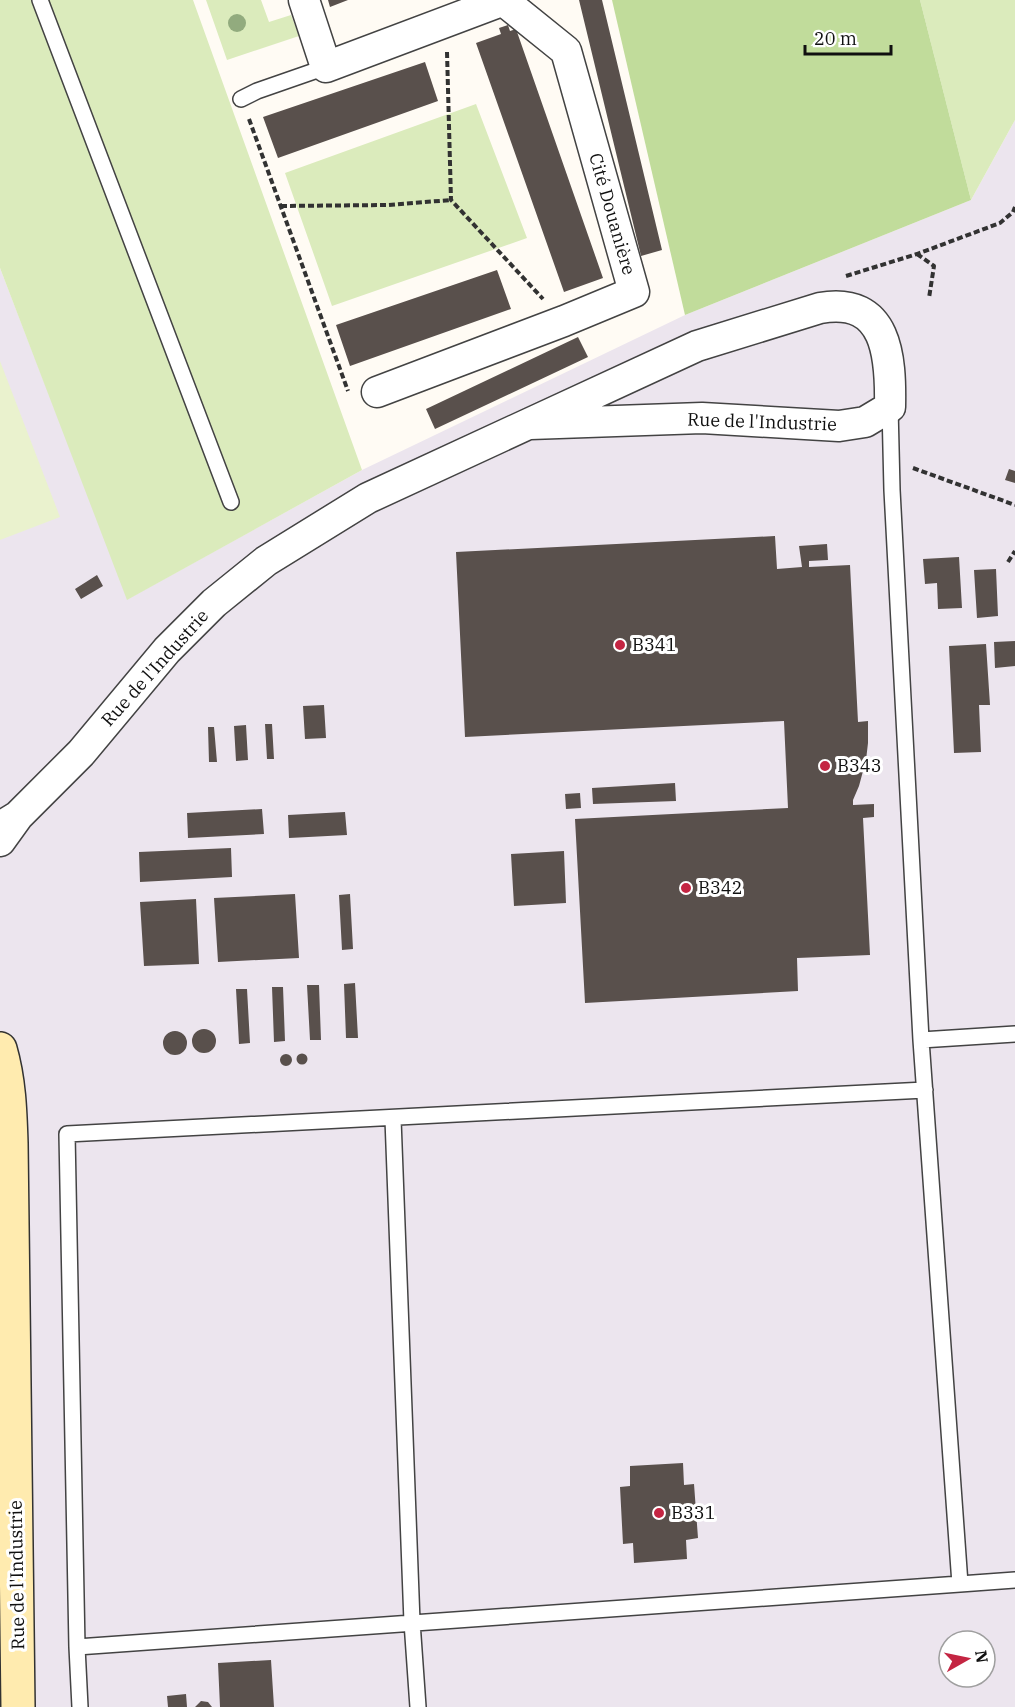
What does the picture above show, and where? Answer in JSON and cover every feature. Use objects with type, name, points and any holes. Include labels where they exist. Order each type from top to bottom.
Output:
[{"type":"main road","name":"Rue de l'Industrie","points":[[0,1049],[10,1098],[12,1143],[18,1707]]},
{"type":"street","points":[[304,0],[326,67]]},
{"type":"street","name":"Cité Douanière","points":[[326,67],[504,1],[566,51],[633,292],[564,321],[362,392]]},
{"type":"street","name":"Rue de l'Industrie","points":[[0,841],[9,821],[81,753],[167,650],[213,603],[266,561],[368,498],[697,346],[820,308],[835,305],[854,309],[867,317],[885,341],[890,376],[890,407],[865,422],[839,426],[702,418],[530,424]]},
{"type":"lane","points":[[40,0],[231,502]]},
{"type":"lane","points":[[241,99],[257,91],[326,67]]},
{"type":"lane","points":[[890,407],[921,1040],[960,1584]]},
{"type":"lane","points":[[921,1040],[1015,1034]]},
{"type":"lane","points":[[80,1707],[67,1134],[925,1090]]},
{"type":"lane","points":[[393,1119],[412,1622],[418,1707]]},
{"type":"lane","points":[[77,1647],[1015,1580]]},
{"type":"path","points":[[447,22],[451,200],[564,321]]},
{"type":"path","points":[[241,99],[281,206],[362,392]]},
{"type":"path","points":[[281,206],[388,205],[451,200]]},
{"type":"path","points":[[917,254],[934,266],[929,298]]},
{"type":"path","points":[[892,459],[1015,505]]},
{"type":"path","points":[[1008,562],[1015,551]]},
{"type":"shaded area","points":[[1015,120],[1015,1707],[0,1707],[0,268],[128,599],[362,470],[685,315],[971,200]]},
{"type":"green space","points":[[0,0],[193,0],[362,470],[127,600],[0,268]]},
{"type":"green space","points":[[206,0],[261,0],[269,22],[291,15],[299,36],[227,60]]},
{"type":"green space","points":[[612,0],[920,0],[971,200],[685,315]]},
{"type":"green space","points":[[920,0],[1015,0],[1015,120],[971,200]]},
{"type":"green space","points":[[476,104],[527,238],[332,306],[285,173]]},
{"type":"green space","points":[[0,361],[60,517],[0,540]]},
{"type":"building","points":[[328,0],[348,0],[330,7]]},
{"type":"building","points":[[579,0],[602,0],[662,250],[641,256]]},
{"type":"building","points":[[508,25],[510,31],[516,29],[603,278],[564,292],[476,43],[501,34],[499,28]]},
{"type":"building","points":[[425,62],[438,101],[278,158],[263,117]]},
{"type":"building","points":[[497,270],[511,309],[350,366],[336,325]]},
{"type":"building","points":[[578,337],[588,357],[435,429],[426,409]]},
{"type":"building","points":[[1009,469],[1015,471],[1015,483],[1005,480]]},
{"type":"building","points":[[775,536],[777,569],[802,567],[799,546],[827,544],[828,560],[809,561],[809,567],[850,565],[858,722],[868,721],[866,760],[853,805],[874,804],[874,817],[863,818],[870,955],[797,958],[798,991],[585,1003],[575,819],[788,808],[784,721],[465,737],[456,552]]},
{"type":"building","points":[[959,557],[962,608],[938,609],[937,583],[925,584],[923,559]]},
{"type":"building","points":[[996,569],[998,616],[977,618],[974,570]]},
{"type":"building","points":[[97,575],[103,586],[81,599],[75,589]]},
{"type":"building","points":[[1015,641],[1015,666],[995,668],[994,642]]},
{"type":"building","points":[[986,644],[990,705],[979,705],[981,752],[954,753],[949,646]]},
{"type":"building","points":[[324,705],[326,738],[305,739],[303,706]]},
{"type":"building","points":[[265,724],[272,724],[274,759],[267,759]]},
{"type":"building","points":[[246,725],[248,760],[236,761],[234,726]]},
{"type":"building","points":[[208,727],[214,727],[217,762],[209,762]]},
{"type":"building","points":[[675,783],[676,801],[593,804],[592,788]]},
{"type":"building","points":[[580,793],[581,808],[566,809],[565,794]]},
{"type":"building","points":[[262,809],[264,834],[188,838],[187,813]]},
{"type":"building","points":[[345,812],[347,835],[289,838],[288,815]]},
{"type":"building","points":[[231,848],[232,877],[140,882],[139,852]]},
{"type":"building","points":[[564,851],[566,903],[514,906],[511,854]]},
{"type":"building","points":[[295,894],[299,958],[218,962],[214,898]]},
{"type":"building","points":[[350,894],[353,949],[342,950],[339,895]]},
{"type":"building","points":[[196,899],[199,964],[144,966],[140,902]]},
{"type":"building","points":[[355,983],[358,1038],[346,1038],[344,984]]},
{"type":"building","points":[[307,985],[319,985],[321,1040],[310,1040]]},
{"type":"building","points":[[272,987],[283,987],[285,1041],[274,1042]]},
{"type":"building","points":[[236,989],[247,989],[250,1043],[239,1044]]},
{"type":"building","points":[[204,1029],[213,1032],[216,1041],[213,1050],[204,1053],[195,1050],[192,1041],[195,1032]]},
{"type":"building","points":[[175,1031],[184,1034],[187,1043],[184,1052],[175,1055],[166,1052],[163,1043],[166,1034]]},
{"type":"building","points":[[302,1053],[308,1059],[302,1065],[296,1059]]},
{"type":"building","points":[[286,1054],[292,1060],[286,1066],[280,1060]]},
{"type":"building","name":"B331","points":[[683,1463],[684,1485],[694,1484],[698,1538],[686,1540],[687,1559],[634,1563],[633,1543],[623,1544],[620,1487],[630,1486],[630,1466]]},
{"type":"building","points":[[271,1660],[274,1707],[220,1707],[218,1663]]},
{"type":"building","points":[[186,1694],[187,1707],[168,1707],[167,1696]]},
{"type":"building","points":[[201,1701],[208,1702],[212,1707],[195,1707]]},
{"type":"place","name":"B341","points":[[620,645]]},
{"type":"place","name":"B343","points":[[825,766]]},
{"type":"place","name":"B342","points":[[686,888]]},
{"type":"place","name":"B331","points":[[659,1513]]}]
